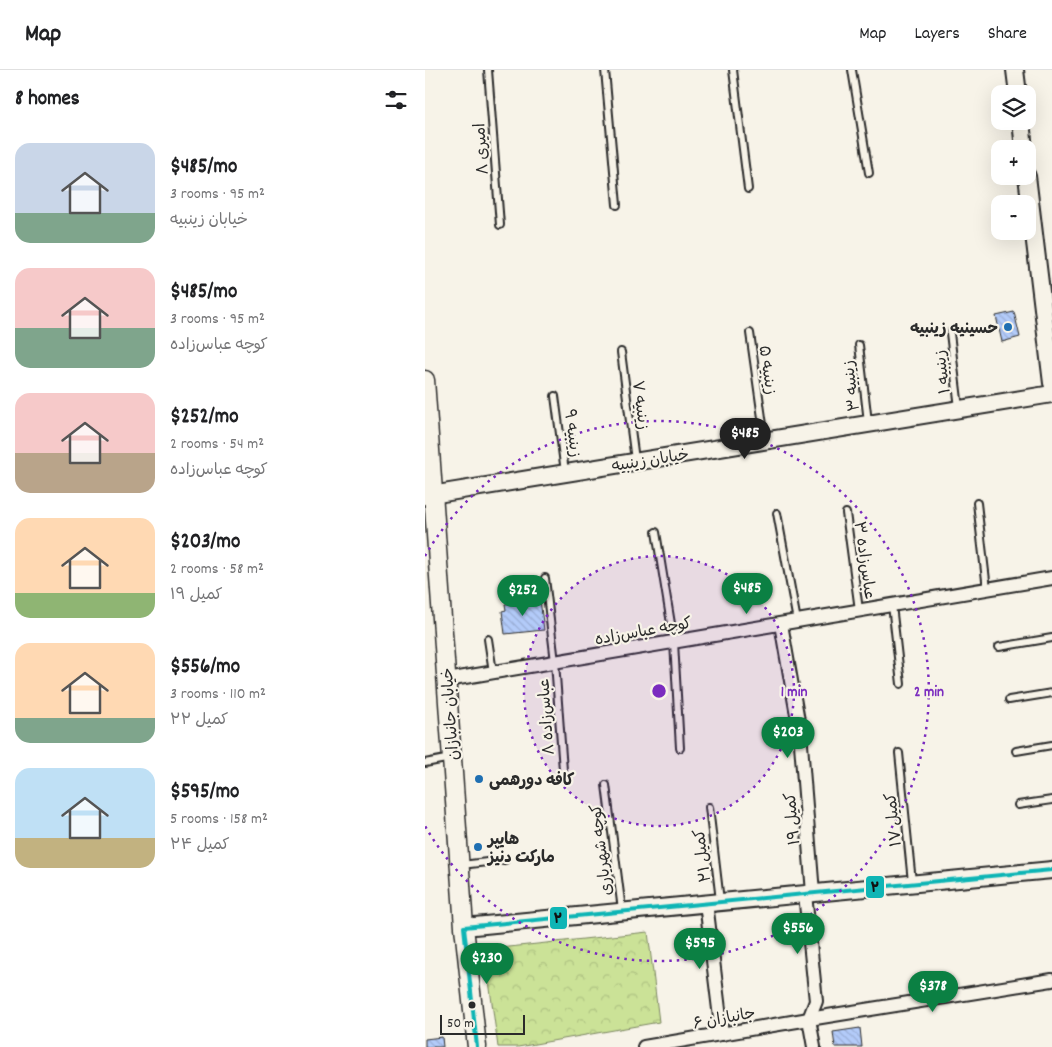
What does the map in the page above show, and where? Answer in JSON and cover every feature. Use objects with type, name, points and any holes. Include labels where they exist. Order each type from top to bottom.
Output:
[{"type":"main road","name":"خیابان جانبازان","points":[[425,380],[429,495],[447,680],[464,927],[477,1047]]},
{"type":"street","points":[[1015,70],[1017,85]]},
{"type":"street","points":[[1028,185],[1052,383]]},
{"type":"street","name":"خیابان زینبیه","points":[[429,495],[1052,394]]},
{"type":"street","name":"کوچه عباس‌زاده","points":[[447,680],[1052,578]]},
{"type":"street","name":"کمیل ۱۹","points":[[781,624],[800,732],[817,1001],[809,1018]]},
{"type":"street","points":[[464,927],[1052,870]]},
{"type":"street","points":[[713,903],[722,1034]]},
{"type":"street","name":"جانبازان ۶","points":[[644,1047],[809,1018],[1052,980]]},
{"type":"street","points":[[809,1018],[814,1047]]},
{"type":"lane","name":"امیری ۸","points":[[488,70],[500,226]]},
{"type":"lane","points":[[605,70],[617,205]]},
{"type":"lane","points":[[733,70],[748,189]]},
{"type":"lane","points":[[852,70],[869,173]]},
{"type":"lane","name":"زینبیه ۵","points":[[750,333],[765,440]]},
{"type":"lane","name":"زینبیه ۱","points":[[950,333],[959,409]]},
{"type":"lane","name":"زینبیه ۳","points":[[859,345],[869,424]]},
{"type":"lane","name":"زینبیه ۷","points":[[621,352],[635,462]]},
{"type":"lane","name":"زینبیه ۹","points":[[555,396],[565,473]]},
{"type":"lane","points":[[977,503],[987,589]]},
{"type":"lane","points":[[777,513],[797,621]]},
{"type":"lane","name":"عباس‌زاده ۳","points":[[846,513],[859,610]]},
{"type":"lane","points":[[656,532],[674,642],[680,748]]},
{"type":"lane","name":"عباس‌زاده ۸","points":[[545,578],[555,662],[563,770]]},
{"type":"lane","points":[[893,605],[901,684]]},
{"type":"lane","points":[[999,647],[1052,638]]},
{"type":"lane","points":[[489,639],[493,672]]},
{"type":"lane","points":[[1009,700],[1052,693]]},
{"type":"lane","points":[[1016,751],[1052,745]]},
{"type":"lane","name":"کمیل ۱۷","points":[[899,753],[912,883]]},
{"type":"lane","points":[[425,763],[452,758]]},
{"type":"lane","name":"کوچه شهریاری","points":[[606,784],[622,912]]},
{"type":"lane","points":[[1018,806],[1052,800]]},
{"type":"lane","name":"کمیل ۲۱","points":[[709,807],[713,903]]},
{"type":"lane","points":[[460,865],[505,860]]},
{"type":"green space","points":[[648,932],[659,1022],[518,1047],[498,1047],[486,959],[486,955],[491,949]]},
{"type":"building","name":"حسینیه زینبیه","points":[[1014,312],[1020,337],[1002,342],[996,316]]},
{"type":"building","points":[[540,600],[544,630],[505,634],[502,611],[506,610],[505,604]]},
{"type":"building","points":[[860,1028],[862,1047],[835,1047],[833,1032]]},
{"type":"building","points":[[442,1037],[443,1047],[425,1047],[425,1039]]},
{"type":"transit line","name":"۲","points":[[477,1047],[464,927],[1052,870]]},
{"type":"place","name":"حسینیه زینبیه","points":[[1008,327]]},
{"type":"place","name":"کافه دورهمی","points":[[479,779]]},
{"type":"place","name":"هایپر مارکت دنیز","points":[[478,847]]}]
